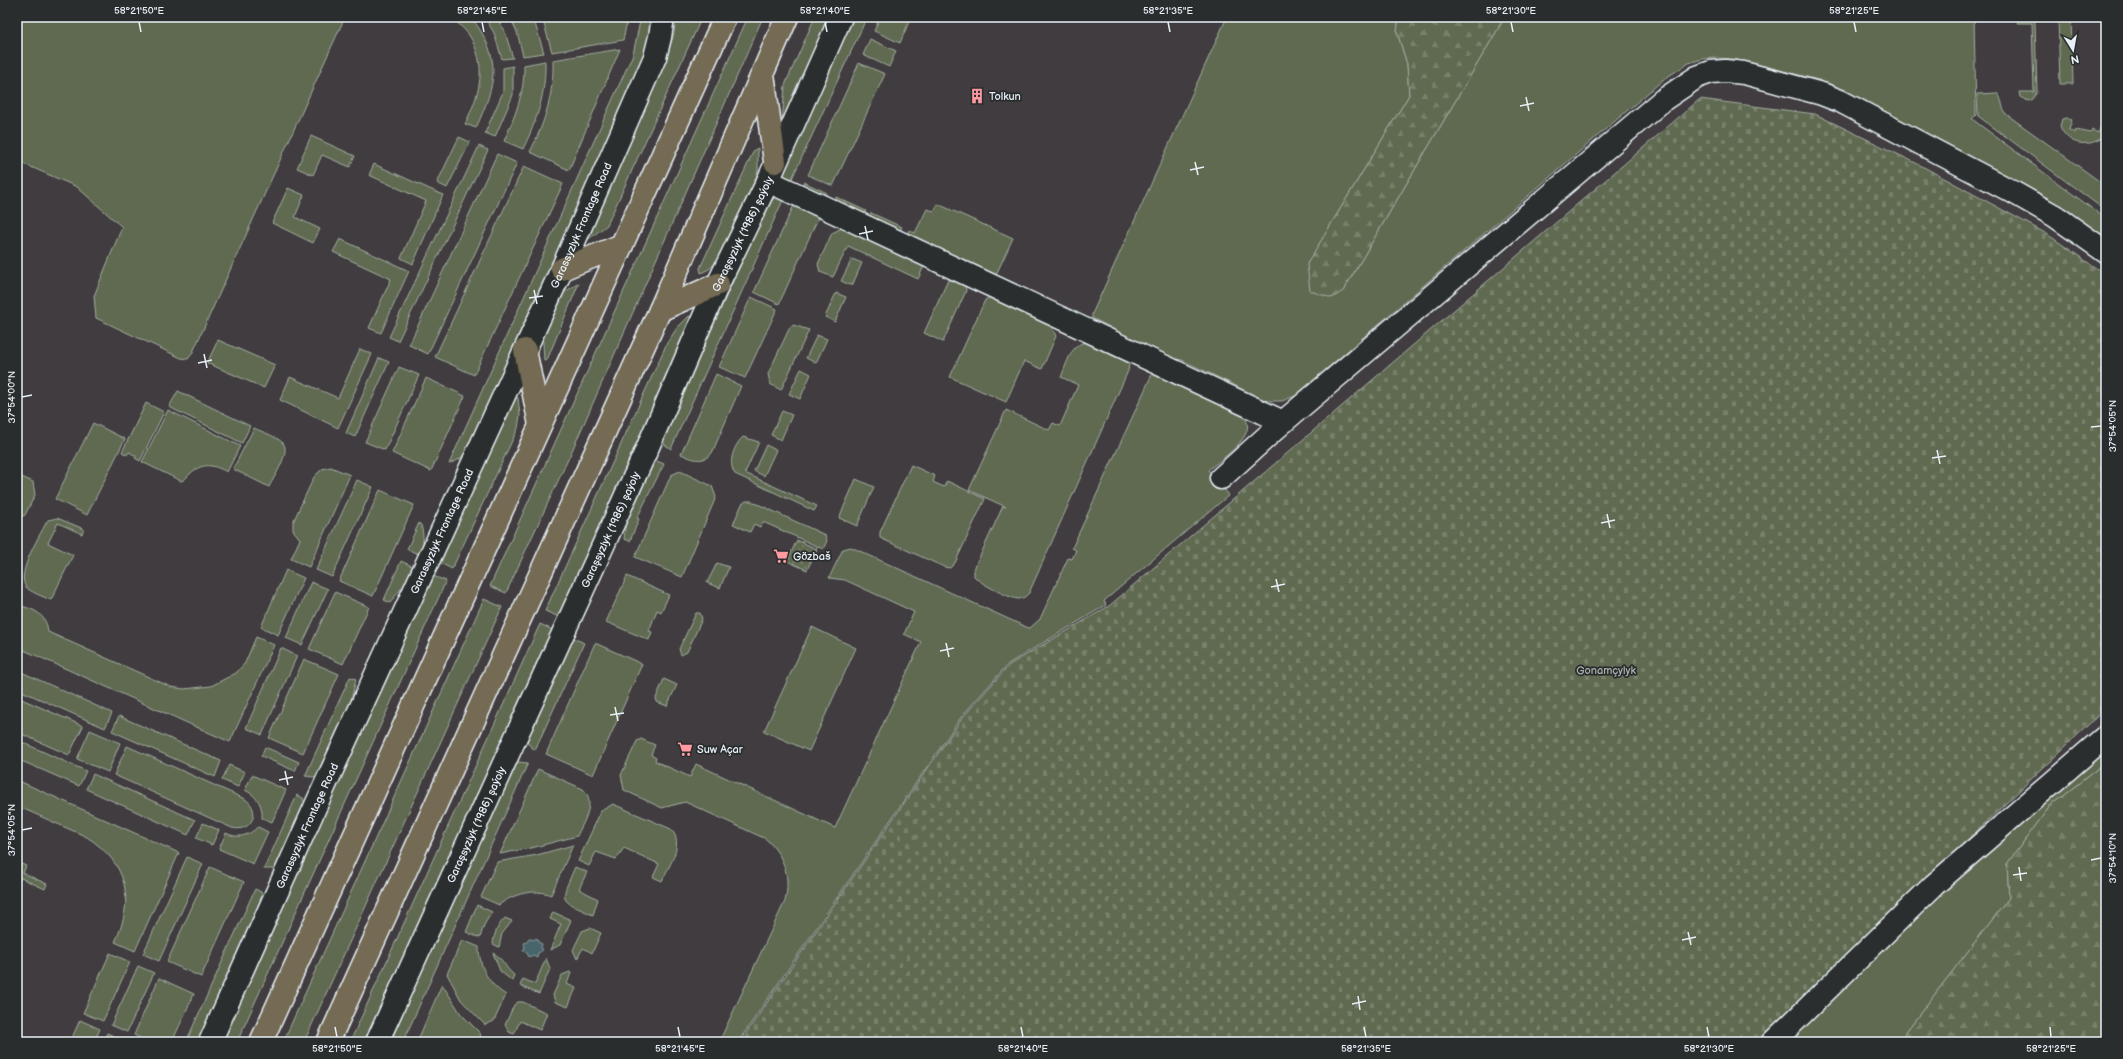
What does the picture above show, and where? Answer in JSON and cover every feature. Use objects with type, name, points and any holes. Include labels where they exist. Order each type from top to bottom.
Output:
[{"type":"main road","points":[[261,1042],[725,17]]},
{"type":"main road","points":[[328,1042],[660,310],[787,17]]},
{"type":"main road","points":[[762,74],[771,172]]},
{"type":"main road","points":[[562,269],[622,245]]},
{"type":"main road","points":[[660,310],[718,284]]},
{"type":"main road","points":[[525,350],[540,426]]},
{"type":"street","name":"Garassyzlyk Frontage Road","points":[[210,1042],[324,787],[562,269],[655,57],[663,17]]},
{"type":"street","name":"Garaşsyzlyk (1986) şaýoly","points":[[378,1042],[644,456],[718,284],[771,172],[841,17]]},
{"type":"street","points":[[1221,478],[1283,422],[1662,100],[1697,77],[1711,72],[1726,71],[1744,73],[1800,87],[1840,101],[2011,191],[2055,216],[2106,252]]},
{"type":"street","points":[[771,172],[1283,422]]},
{"type":"street","points":[[1773,1042],[1934,885],[2106,736]]},
{"type":"green space","points":[[17,17],[345,17],[192,354],[188,359],[181,358],[96,318],[94,296],[122,227],[77,187],[17,161]]},
{"type":"green space","points":[[453,17],[471,17],[488,45],[492,59],[492,84],[476,128],[465,124],[475,101],[480,80],[478,58],[475,46],[469,35]]},
{"type":"green space","points":[[492,17],[496,17],[504,29],[513,58],[502,59],[494,33],[487,21]]},
{"type":"green space","points":[[510,17],[533,17],[544,53],[523,56],[517,32]]},
{"type":"green space","points":[[542,17],[628,17],[623,40],[552,52]]},
{"type":"green space","points":[[641,17],[653,17],[644,59],[470,447],[460,459],[449,464],[633,54]]},
{"type":"green space","points":[[676,17],[702,17],[607,225],[586,241],[667,57],[674,33]]},
{"type":"green space","points":[[748,17],[763,17],[571,453],[506,593],[490,586]]},
{"type":"green space","points":[[815,17],[831,17],[782,123],[785,85]]},
{"type":"green space","points":[[854,17],[867,17],[790,183],[784,178],[783,170]]},
{"type":"green space","points":[[880,17],[911,17],[900,43],[874,31]]},
{"type":"green space","points":[[1227,17],[1399,17],[1397,32],[1407,64],[1409,95],[1307,264],[1343,291],[1505,17],[1974,17],[1976,115],[1972,119],[2106,219],[2106,239],[2069,212],[2013,179],[1819,80],[1733,59],[1702,59],[1689,63],[1664,79],[1295,396],[1282,401],[1267,401],[1182,360],[1163,358],[1154,350],[1092,318],[1092,314]]},
{"type":"green space","points":[[1399,17],[1505,17],[1343,291],[1332,298],[1310,291],[1307,264],[1409,95],[1407,64],[1397,32]]},
{"type":"green space","points":[[2020,17],[2033,17],[2035,22],[2037,92],[2032,100],[2028,101],[2020,97],[2019,92],[2034,92],[2032,23],[2017,23]]},
{"type":"green space","points":[[2058,17],[2071,17],[2073,84],[2060,84]]},
{"type":"green space","points":[[870,39],[896,51],[889,67],[863,55]]},
{"type":"green space","points":[[620,49],[569,170],[530,152],[548,108],[552,84],[553,60]]},
{"type":"green space","points":[[545,61],[544,85],[540,106],[523,149],[504,141],[521,94],[524,65]]},
{"type":"green space","points":[[859,63],[885,74],[833,186],[808,175]]},
{"type":"green space","points":[[513,66],[513,95],[495,137],[485,133],[503,92],[503,68]]},
{"type":"green space","points":[[1997,93],[2006,114],[2106,186],[2106,211],[1978,116],[1977,94]]},
{"type":"green space","name":"Gonamçylyk","points":[[1700,99],[1815,114],[1920,165],[2047,234],[2106,275],[2106,708],[1755,1042],[740,1042],[963,717],[1009,665],[1109,606]]},
{"type":"green space","points":[[2067,118],[2072,120],[2069,130],[2075,133],[2076,130],[2091,133],[2092,130],[2098,133],[2103,121],[2106,119],[2106,135],[2094,142],[2074,142],[2068,138],[2060,126],[2062,119]]},
{"type":"green space","points":[[311,136],[355,156],[350,167],[322,155],[313,175],[297,168]]},
{"type":"green space","points":[[459,137],[470,142],[447,188],[437,183]]},
{"type":"green space","points":[[479,146],[488,150],[398,341],[389,337]]},
{"type":"green space","points":[[758,148],[758,170],[754,186],[720,259],[709,269],[701,273],[700,268],[754,150]]},
{"type":"green space","points":[[497,154],[517,163],[428,354],[409,345]]},
{"type":"green space","points":[[374,164],[443,195],[413,264],[401,258],[426,201],[369,175]]},
{"type":"green space","points":[[524,166],[563,184],[474,375],[435,357]]},
{"type":"green space","points":[[804,182],[827,193],[824,199],[801,188]]},
{"type":"green space","points":[[288,188],[304,195],[295,217],[320,229],[313,243],[272,223]]},
{"type":"green space","points":[[777,197],[783,200],[671,449],[664,444],[663,437],[769,201]]},
{"type":"green space","points":[[836,197],[866,211],[863,216],[834,203]]},
{"type":"green space","points":[[938,204],[1013,238],[995,277],[906,236],[909,230],[915,233],[927,209],[934,211]]},
{"type":"green space","points":[[794,205],[819,216],[779,304],[754,292]]},
{"type":"green space","points":[[871,213],[902,227],[899,233],[868,219]]},
{"type":"green space","points":[[842,228],[925,264],[918,279],[848,246],[833,277],[820,272],[818,264],[832,233]]},
{"type":"green space","points":[[340,239],[409,271],[381,333],[369,328],[391,279],[333,252]]},
{"type":"green space","points":[[852,259],[862,263],[852,286],[841,281]]},
{"type":"green space","points":[[954,278],[965,283],[966,291],[943,342],[924,333],[948,280],[952,281]]},
{"type":"green space","points":[[579,283],[547,360],[544,361],[544,333],[563,293]]},
{"type":"green space","points":[[836,293],[846,297],[835,322],[825,317]]},
{"type":"green space","points":[[751,297],[777,309],[745,378],[719,367]]},
{"type":"green space","points":[[990,297],[1050,324],[1056,336],[1042,369],[1024,361],[1006,402],[950,377],[985,300]]},
{"type":"green space","points":[[689,316],[693,317],[692,323],[559,617],[545,611],[667,343],[677,328]]},
{"type":"green space","points":[[793,325],[809,330],[781,390],[770,384],[768,374],[790,327]]},
{"type":"green space","points":[[817,335],[827,339],[816,363],[806,358]]},
{"type":"green space","points":[[218,340],[275,365],[264,388],[207,363]]},
{"type":"green space","points":[[1088,342],[1127,361],[1129,364],[1128,371],[1029,593],[1018,599],[1014,598],[988,586],[974,576],[974,569],[1003,506],[1006,507],[969,490],[1006,410],[1049,430],[1053,423],[1060,426],[1078,385],[1061,377],[1070,355],[1077,346]]},
{"type":"green space","points":[[360,349],[372,354],[338,428],[280,400],[290,377],[338,398]]},
{"type":"green space","points":[[379,358],[389,362],[355,437],[346,433]]},
{"type":"green space","points":[[399,367],[419,375],[385,450],[365,442]]},
{"type":"green space","points":[[801,369],[811,374],[800,399],[789,394]]},
{"type":"green space","points":[[1153,372],[1241,414],[1247,421],[1247,429],[1244,437],[1238,445],[1208,470],[1229,495],[1104,601],[1106,605],[1008,664],[962,716],[738,1042],[719,1042],[785,901],[787,883],[782,859],[766,839],[685,802],[662,808],[624,790],[621,775],[637,741],[641,739],[655,745],[651,755],[656,758],[655,761],[690,777],[696,764],[835,828],[921,642],[904,634],[914,612],[845,580],[829,578],[843,549],[851,547],[1030,628],[1040,619],[1068,558],[1072,559],[1076,550],[1072,548]]},
{"type":"green space","points":[[716,374],[741,386],[712,453],[705,458],[697,460],[681,454]]},
{"type":"green space","points":[[426,378],[465,396],[431,471],[392,453]]},
{"type":"green space","points":[[178,391],[250,426],[242,443],[169,407]]},
{"type":"green space","points":[[515,396],[518,398],[520,415],[518,428],[452,569],[438,562]]},
{"type":"green space","points":[[146,403],[164,412],[140,461],[135,458],[136,456],[129,452],[127,455],[122,452]]},
{"type":"green space","points":[[168,410],[240,446],[227,472],[213,466],[204,466],[195,470],[181,481],[142,462]]},
{"type":"green space","points":[[782,411],[792,415],[781,440],[771,435]]},
{"type":"green space","points":[[93,423],[125,439],[87,515],[55,499]]},
{"type":"green space","points":[[254,428],[277,438],[285,447],[281,465],[269,487],[233,469]]},
{"type":"green space","points":[[743,437],[759,442],[745,473],[817,506],[814,511],[735,474],[732,465],[734,449]]},
{"type":"green space","points":[[766,445],[776,450],[764,476],[754,471]]},
{"type":"green space","points":[[657,461],[664,464],[637,518],[639,519],[630,541],[624,539],[626,519],[651,463]]},
{"type":"green space","points":[[911,465],[935,476],[933,482],[944,487],[947,481],[985,499],[955,563],[950,568],[944,567],[880,538],[880,532]]},
{"type":"green space","points":[[331,467],[350,475],[309,567],[291,559],[300,539],[293,530],[293,522],[314,477],[322,469]]},
{"type":"green space","points":[[680,471],[712,486],[716,497],[682,577],[635,557],[671,475]]},
{"type":"green space","points":[[17,475],[33,482],[35,495],[25,515],[17,519]]},
{"type":"green space","points":[[856,479],[874,487],[857,526],[839,518]]},
{"type":"green space","points":[[357,480],[373,487],[332,577],[316,570]]},
{"type":"green space","points":[[380,490],[414,505],[373,596],[339,581]]},
{"type":"green space","points":[[746,501],[751,501],[825,535],[827,541],[823,549],[763,522],[760,527],[754,524],[750,532],[733,524],[742,504]]},
{"type":"green space","points":[[57,518],[84,529],[82,534],[58,523],[48,543],[73,555],[51,600],[28,589],[24,584],[24,576],[25,567],[33,547],[46,523],[48,520]]},
{"type":"green space","points":[[419,523],[421,525],[423,536],[423,544],[420,555],[407,549]]},
{"type":"green space","points":[[797,540],[817,549],[807,570],[787,561]]},
{"type":"green space","points":[[401,561],[414,567],[407,581],[390,603],[384,600]]},
{"type":"green space","points":[[717,563],[729,567],[720,588],[707,583]]},
{"type":"green space","points":[[286,570],[304,578],[278,635],[261,627]]},
{"type":"green space","points":[[433,576],[446,581],[237,1042],[221,1042]]},
{"type":"green space","points":[[627,576],[669,595],[661,612],[657,610],[649,631],[652,632],[649,640],[606,622]]},
{"type":"green space","points":[[311,582],[328,589],[302,645],[286,638]]},
{"type":"green space","points":[[335,592],[369,607],[343,664],[309,649]]},
{"type":"green space","points":[[484,599],[502,607],[304,1042],[283,1042]]},
{"type":"green space","points":[[17,606],[34,610],[38,613],[45,621],[48,632],[171,687],[184,689],[211,686],[236,673],[245,663],[256,637],[274,645],[230,742],[17,647]]},
{"type":"green space","points":[[696,613],[700,613],[702,619],[687,652],[681,655],[679,649]]},
{"type":"green space","points":[[540,624],[553,630],[366,1042],[350,1042]]},
{"type":"green space","points":[[812,627],[856,648],[809,751],[764,731]]},
{"type":"green space","points":[[572,637],[584,643],[535,750],[528,744],[527,738]]},
{"type":"green space","points":[[595,643],[642,664],[593,775],[546,754]]},
{"type":"green space","points":[[281,648],[297,656],[262,735],[246,728]]},
{"type":"green space","points":[[304,659],[339,674],[303,753],[269,738]]},
{"type":"green space","points":[[17,670],[112,713],[105,728],[17,689]]},
{"type":"green space","points":[[350,677],[356,679],[349,709],[319,775],[313,777],[305,776]]},
{"type":"green space","points":[[664,679],[677,685],[667,706],[657,702],[656,698]]},
{"type":"green space","points":[[17,697],[83,726],[69,755],[17,732]]},
{"type":"green space","points":[[119,716],[221,761],[215,777],[112,731]]},
{"type":"green space","points":[[90,730],[120,743],[108,772],[77,759]]},
{"type":"green space","points":[[17,740],[86,771],[79,786],[17,759]]},
{"type":"green space","points":[[127,746],[245,799],[253,809],[254,814],[252,820],[245,827],[239,829],[232,828],[114,775]]},
{"type":"green space","points":[[265,747],[299,762],[295,771],[261,756]]},
{"type":"green space","points":[[2106,751],[2106,762],[2051,805],[2007,864],[2009,898],[1898,1042],[1784,1042],[1988,849]]},
{"type":"green space","points":[[2106,762],[2106,1042],[1898,1042],[2009,898],[2007,864],[2051,805]]},
{"type":"green space","points":[[514,763],[528,763],[403,1042],[390,1042]]},
{"type":"green space","points":[[229,765],[245,772],[238,787],[222,780]]},
{"type":"green space","points":[[538,769],[583,789],[589,800],[588,812],[585,819],[577,836],[500,854]]},
{"type":"green space","points":[[93,774],[195,820],[188,835],[86,789]]},
{"type":"green space","points":[[252,775],[286,790],[272,822],[262,818],[258,801],[253,795],[245,790]]},
{"type":"green space","points":[[17,780],[179,853],[135,951],[115,942],[125,911],[126,897],[124,884],[119,871],[111,859],[101,848],[87,837],[17,806]]},
{"type":"green space","points":[[297,795],[303,798],[305,803],[276,869],[264,869]]},
{"type":"green space","points":[[613,804],[671,829],[675,835],[676,848],[672,862],[662,881],[653,877],[659,864],[624,848],[616,859],[596,852],[589,866],[578,861],[601,811]]},
{"type":"green space","points":[[203,823],[219,830],[212,845],[196,838]]},
{"type":"green space","points":[[258,827],[268,832],[253,864],[219,849],[226,833],[235,836],[243,836]]},
{"type":"green space","points":[[573,845],[551,895],[538,892],[524,893],[517,895],[499,905],[481,897],[497,862],[537,855]]},
{"type":"green space","points":[[187,857],[203,864],[159,961],[143,954]]},
{"type":"green space","points":[[17,862],[26,866],[23,873],[47,884],[45,889],[21,878],[19,881],[17,880]]},
{"type":"green space","points":[[210,867],[244,882],[201,977],[167,962]]},
{"type":"green space","points":[[575,867],[587,872],[579,889],[598,899],[593,915],[573,906],[565,898],[566,887]]},
{"type":"green space","points":[[255,889],[261,892],[263,898],[199,1042],[186,1042]]},
{"type":"green space","points":[[477,905],[492,912],[484,925],[480,938],[466,932]]},
{"type":"green space","points":[[553,912],[571,920],[560,945],[550,950],[561,924],[550,919]]},
{"type":"green space","points":[[505,918],[512,921],[502,934],[499,947],[493,944],[494,936],[500,923]]},
{"type":"green space","points":[[590,928],[601,933],[592,953],[583,948],[577,959],[573,950],[582,931]]},
{"type":"green space","points":[[462,940],[479,947],[481,962],[486,975],[500,991],[506,995],[494,1021],[485,1025],[461,1000],[447,974]]},
{"type":"green space","points":[[110,953],[130,962],[103,1021],[83,1013]]},
{"type":"green space","points":[[493,953],[514,975],[512,981],[500,971]]},
{"type":"green space","points":[[546,958],[550,969],[539,994],[520,986],[523,979],[535,984]]},
{"type":"green space","points":[[138,966],[154,973],[127,1032],[111,1025]]},
{"type":"green space","points":[[571,973],[567,984],[576,988],[568,1007],[555,1002],[553,995],[562,975]]},
{"type":"green space","points":[[159,978],[194,994],[172,1042],[149,1042],[134,1035]]},
{"type":"green space","points":[[442,984],[461,1014],[480,1033],[482,1042],[417,1042]]},
{"type":"green space","points":[[518,1002],[523,1002],[547,1013],[540,1030],[520,1021],[514,1034],[509,1032],[505,1025],[514,1005]]},
{"type":"green space","points":[[80,1020],[100,1029],[94,1042],[70,1042]]},
{"type":"green space","points":[[107,1033],[123,1040],[122,1042],[103,1042]]},
{"type":"water","points":[[529,938],[533,940],[537,938],[538,942],[542,944],[542,951],[538,953],[537,957],[533,955],[529,957],[527,953],[523,951],[525,947],[524,943],[527,942]]},
{"type":"place","name":"Tolkun","points":[[977,96]]},
{"type":"place","name":"Gözbaš","points":[[781,556]]},
{"type":"place","name":"Suw Açar","points":[[685,749]]}]
